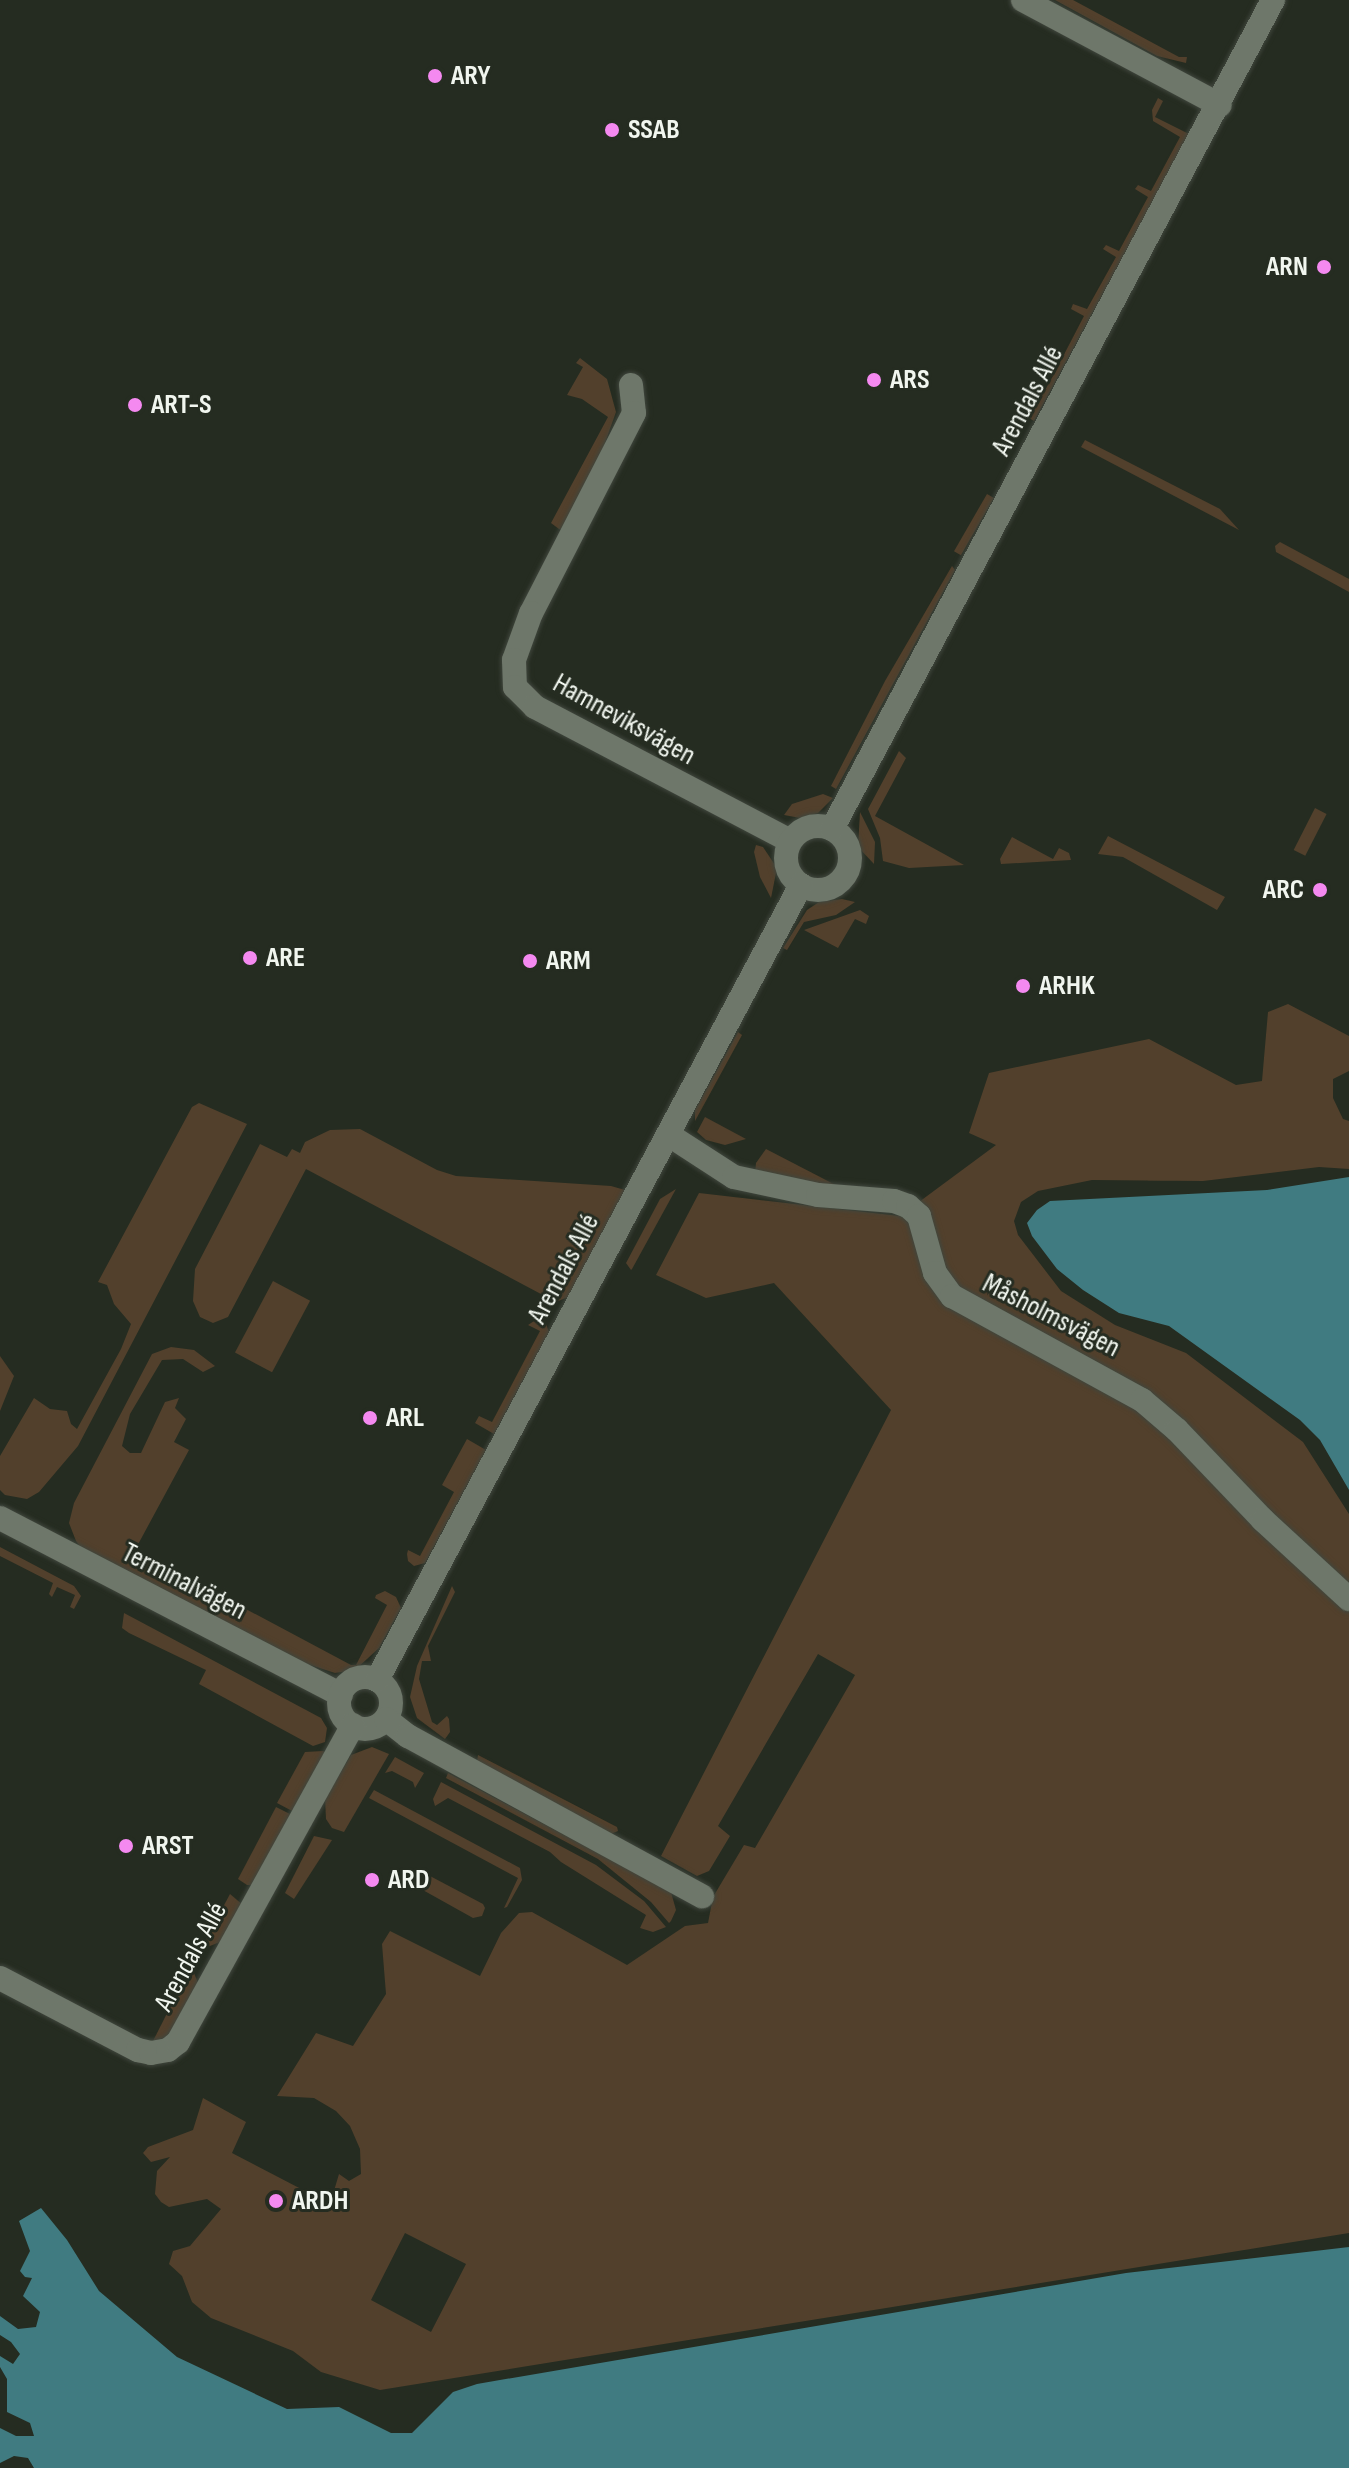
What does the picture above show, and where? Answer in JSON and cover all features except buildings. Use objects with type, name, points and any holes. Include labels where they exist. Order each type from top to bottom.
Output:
[{"type":"street","points":[[1023,0],[1220,105]]},
{"type":"street","name":"Arendals Allé","points":[[832,829],[1220,105],[1273,0]]},
{"type":"street","name":"Hamneviksvägen","points":[[631,385],[634,413],[531,613],[514,660],[515,687],[535,707],[561,722],[790,841]]},
{"type":"street","points":[[809,827],[832,829],[849,848],[847,873],[827,889],[801,885],[787,865],[790,841],[809,827]]},
{"type":"street","name":"Arendals Allé","points":[[377,1680],[801,885]]},
{"type":"street","name":"Måsholmsvägen","points":[[669,1135],[734,1177],[818,1195],[894,1201],[908,1206],[919,1216],[935,1273],[952,1296],[1142,1400],[1177,1430],[1263,1520],[1349,1599]]},
{"type":"street","name":"Terminalvägen","points":[[0,1518],[341,1695]]},
{"type":"street","points":[[356,1679],[377,1680],[391,1697],[386,1719],[373,1728],[353,1725],[342,1712],[341,1695],[356,1679]]},
{"type":"street","points":[[386,1719],[408,1736],[702,1896]]},
{"type":"street","name":"Arendals Allé","points":[[0,1978],[138,2050],[151,2053],[168,2050],[178,2042],[353,1725]]},
{"type":"shaded area","points":[[1055,0],[1073,0],[1179,57],[1187,57],[1186,63],[1157,56]]},
{"type":"shaded area","points":[[1158,98],[1163,101],[1155,117],[1189,134],[1034,421],[1029,418],[1053,376],[1040,369],[1043,364],[1056,370],[1084,316],[1071,309],[1073,304],[1087,309],[1116,257],[1103,249],[1106,245],[1119,251],[1148,197],[1135,189],[1138,185],[1151,191],[1180,137],[1153,121],[1152,110]]},
{"type":"shaded area","points":[[580,358],[607,379],[616,412],[599,460],[563,529],[559,529],[551,523],[608,417],[582,399],[567,395],[583,367],[576,363]]},
{"type":"shaded area","points":[[1085,440],[1220,509],[1239,530],[1081,447]]},
{"type":"shaded area","points":[[987,494],[994,498],[961,555],[954,551]]},
{"type":"shaded area","points":[[1280,542],[1349,579],[1349,592],[1276,552],[1275,546]]},
{"type":"shaded area","points":[[952,566],[955,570],[836,789],[831,786],[885,681]]},
{"type":"shaded area","points":[[899,751],[906,758],[875,816],[964,865],[909,868],[883,861],[880,838],[868,809]]},
{"type":"shaded area","points":[[823,794],[833,798],[818,813],[800,818],[784,815],[792,804]]},
{"type":"shaded area","points":[[1315,808],[1327,814],[1305,856],[1294,850]]},
{"type":"shaded area","points":[[860,812],[875,842],[874,864],[858,847]]},
{"type":"shaded area","points":[[1108,836],[1225,897],[1217,910],[1123,857],[1098,854]]},
{"type":"shaded area","points":[[1012,837],[1053,859],[1059,848],[1069,853],[1071,860],[1001,864],[1000,859]]},
{"type":"shaded area","points":[[756,845],[763,847],[777,868],[771,898],[760,877],[754,852]]},
{"type":"shaded area","points":[[842,899],[855,902],[836,915],[804,922],[787,950],[783,948],[807,910],[819,902]]},
{"type":"shaded area","points":[[860,910],[869,916],[866,924],[855,919],[838,948],[804,930]]},
{"type":"shaded area","points":[[1288,1004],[1349,1036],[1349,1071],[1333,1079],[1333,1098],[1343,1119],[1349,1121],[1349,1169],[1319,1167],[1203,1181],[1092,1180],[1038,1191],[1021,1202],[1014,1221],[1018,1235],[1061,1291],[1115,1325],[1186,1353],[1303,1442],[1349,1514],[1349,2233],[380,2390],[321,2372],[293,2351],[211,2318],[192,2302],[182,2276],[169,2264],[173,2251],[190,2246],[221,2209],[207,2199],[169,2207],[161,2202],[155,2194],[157,2171],[170,2157],[151,2162],[143,2153],[148,2147],[193,2130],[203,2098],[246,2122],[232,2153],[330,2204],[339,2174],[349,2181],[361,2174],[360,2149],[350,2126],[336,2111],[314,2098],[277,2096],[316,2033],[353,2046],[386,1994],[382,1944],[390,1931],[480,1976],[501,1933],[519,1913],[532,1912],[627,1965],[685,1926],[708,1923],[713,1897],[744,1845],[755,1848],[855,1675],[818,1654],[718,1826],[730,1836],[709,1871],[697,1876],[661,1856],[891,1410],[774,1283],[706,1298],[656,1275],[699,1193],[900,1216],[996,1145],[969,1133],[989,1073],[1149,1039],[1236,1085],[1262,1081],[1268,1012]],"holes":[[[405,2233],[466,2264],[431,2332],[371,2300]]]},
{"type":"shaded area","points":[[738,1032],[742,1035],[695,1121],[695,1110]]},
{"type":"shaded area","points":[[199,1103],[247,1124],[78,1446],[39,1492],[27,1499],[5,1495],[0,1490],[0,1456],[34,1398],[50,1409],[67,1411],[71,1424],[77,1429],[121,1349],[131,1324],[114,1304],[107,1285],[98,1282],[192,1107]]},
{"type":"shaded area","points":[[705,1117],[746,1139],[725,1145],[706,1140],[697,1132]]},
{"type":"shaded area","points":[[360,1129],[437,1170],[456,1176],[611,1186],[625,1190],[568,1297],[556,1302],[306,1169],[228,1317],[213,1323],[200,1317],[193,1301],[195,1269],[260,1144],[287,1157],[292,1149],[300,1153],[305,1142],[330,1130]]},
{"type":"shaded area","points":[[766,1149],[851,1193],[755,1173],[756,1163]]},
{"type":"shaded area","points":[[676,1189],[631,1270],[626,1263],[660,1199]]},
{"type":"shaded area","points":[[273,1281],[310,1301],[272,1372],[235,1353]]},
{"type":"shaded area","points":[[537,1319],[546,1324],[549,1332],[494,1434],[475,1423],[479,1416],[492,1422],[540,1331],[528,1325]]},
{"type":"shaded area","points":[[171,1347],[194,1350],[215,1366],[203,1372],[183,1359],[162,1360],[130,1414],[122,1446],[130,1453],[141,1453],[165,1402],[179,1398],[175,1408],[186,1419],[174,1442],[189,1450],[135,1550],[351,1665],[356,1665],[387,1605],[375,1598],[376,1595],[385,1591],[396,1597],[401,1608],[379,1648],[355,1670],[335,1673],[304,1663],[81,1548],[76,1541],[69,1523],[74,1503],[152,1354]]},
{"type":"shaded area","points":[[0,1356],[14,1376],[0,1411]]},
{"type":"shaded area","points":[[467,1439],[486,1450],[425,1563],[414,1566],[408,1561],[408,1550],[420,1556],[454,1492],[442,1485]]},
{"type":"shaded area","points":[[0,1547],[74,1586],[81,1596],[74,1609],[70,1607],[75,1595],[57,1587],[52,1597],[49,1594],[53,1583],[0,1556]]},
{"type":"shaded area","points":[[452,1586],[455,1592],[428,1646],[431,1661],[422,1661],[419,1679],[432,1722],[437,1725],[447,1716],[449,1719],[450,1732],[445,1739],[417,1718],[410,1697],[417,1666]]},
{"type":"shaded area","points":[[124,1613],[321,1718],[327,1728],[325,1742],[313,1746],[199,1684],[206,1670],[129,1633],[122,1628]]},
{"type":"shaded area","points":[[372,1747],[389,1754],[344,1832],[332,1828],[326,1819],[325,1799],[351,1755]]},
{"type":"shaded area","points":[[305,1752],[326,1753],[294,1812],[277,1803]]},
{"type":"shaded area","points":[[478,1755],[617,1827],[618,1831],[611,1834],[477,1761]]},
{"type":"shaded area","points":[[395,1757],[424,1773],[415,1788],[413,1782],[392,1771],[385,1773]]},
{"type":"shaded area","points":[[448,1773],[671,1892],[676,1910],[671,1921],[669,1923],[651,1902],[598,1859],[446,1778]]},
{"type":"shaded area","points":[[441,1782],[596,1865],[644,1901],[666,1927],[653,1932],[640,1928],[646,1915],[550,1852],[448,1798],[435,1806],[433,1799]]},
{"type":"shaded area","points":[[374,1790],[520,1868],[522,1880],[507,1907],[504,1908],[518,1878],[369,1798]]},
{"type":"shaded area","points":[[276,1807],[292,1815],[253,1885],[247,1885],[238,1879]]},
{"type":"shaded area","points":[[314,1836],[332,1840],[294,1899],[285,1893]]},
{"type":"shaded area","points":[[430,1876],[483,1904],[482,1916],[473,1918],[421,1889],[422,1880]]},
{"type":"shaded area","points":[[230,1894],[243,1905],[225,1940],[200,1950]]},
{"type":"shaded area","points":[[191,1966],[199,1985],[181,2024],[165,2038],[153,2041]]},
{"type":"water","points":[[1349,1177],[1349,1490],[1320,1440],[1300,1420],[1169,1326],[1119,1313],[1083,1290],[1057,1269],[1032,1236],[1027,1223],[1037,1210],[1050,1201],[1267,1190]]},
{"type":"water","points":[[41,2208],[67,2240],[99,2291],[177,2357],[287,2409],[339,2407],[391,2433],[412,2433],[453,2392],[477,2384],[1126,2273],[1349,2247],[1349,2468],[34,2468],[28,2458],[14,2456],[0,2463],[0,2428],[16,2436],[34,2436],[30,2423],[7,2412],[7,2379],[0,2367],[0,2356],[13,2364],[20,2354],[11,2342],[0,2335],[0,2316],[18,2329],[36,2327],[40,2312],[23,2296],[32,2278],[25,2277],[20,2271],[30,2251],[19,2221]]},
{"type":"place","name":"ARY","points":[[435,76]]},
{"type":"place","name":"SSAB","points":[[612,130]]},
{"type":"place","name":"ARN","points":[[1324,267]]},
{"type":"place","name":"ARS","points":[[874,380]]},
{"type":"place","name":"ART-S","points":[[135,405]]},
{"type":"place","name":"ARC","points":[[1320,890]]},
{"type":"place","name":"ARE","points":[[250,958]]},
{"type":"place","name":"ARM","points":[[530,961]]},
{"type":"place","name":"ARHK","points":[[1023,986]]},
{"type":"place","name":"ARL","points":[[370,1418]]},
{"type":"place","name":"ARST","points":[[126,1846]]},
{"type":"place","name":"ARD","points":[[372,1880]]},
{"type":"place","name":"ARDH","points":[[276,2201]]}]
